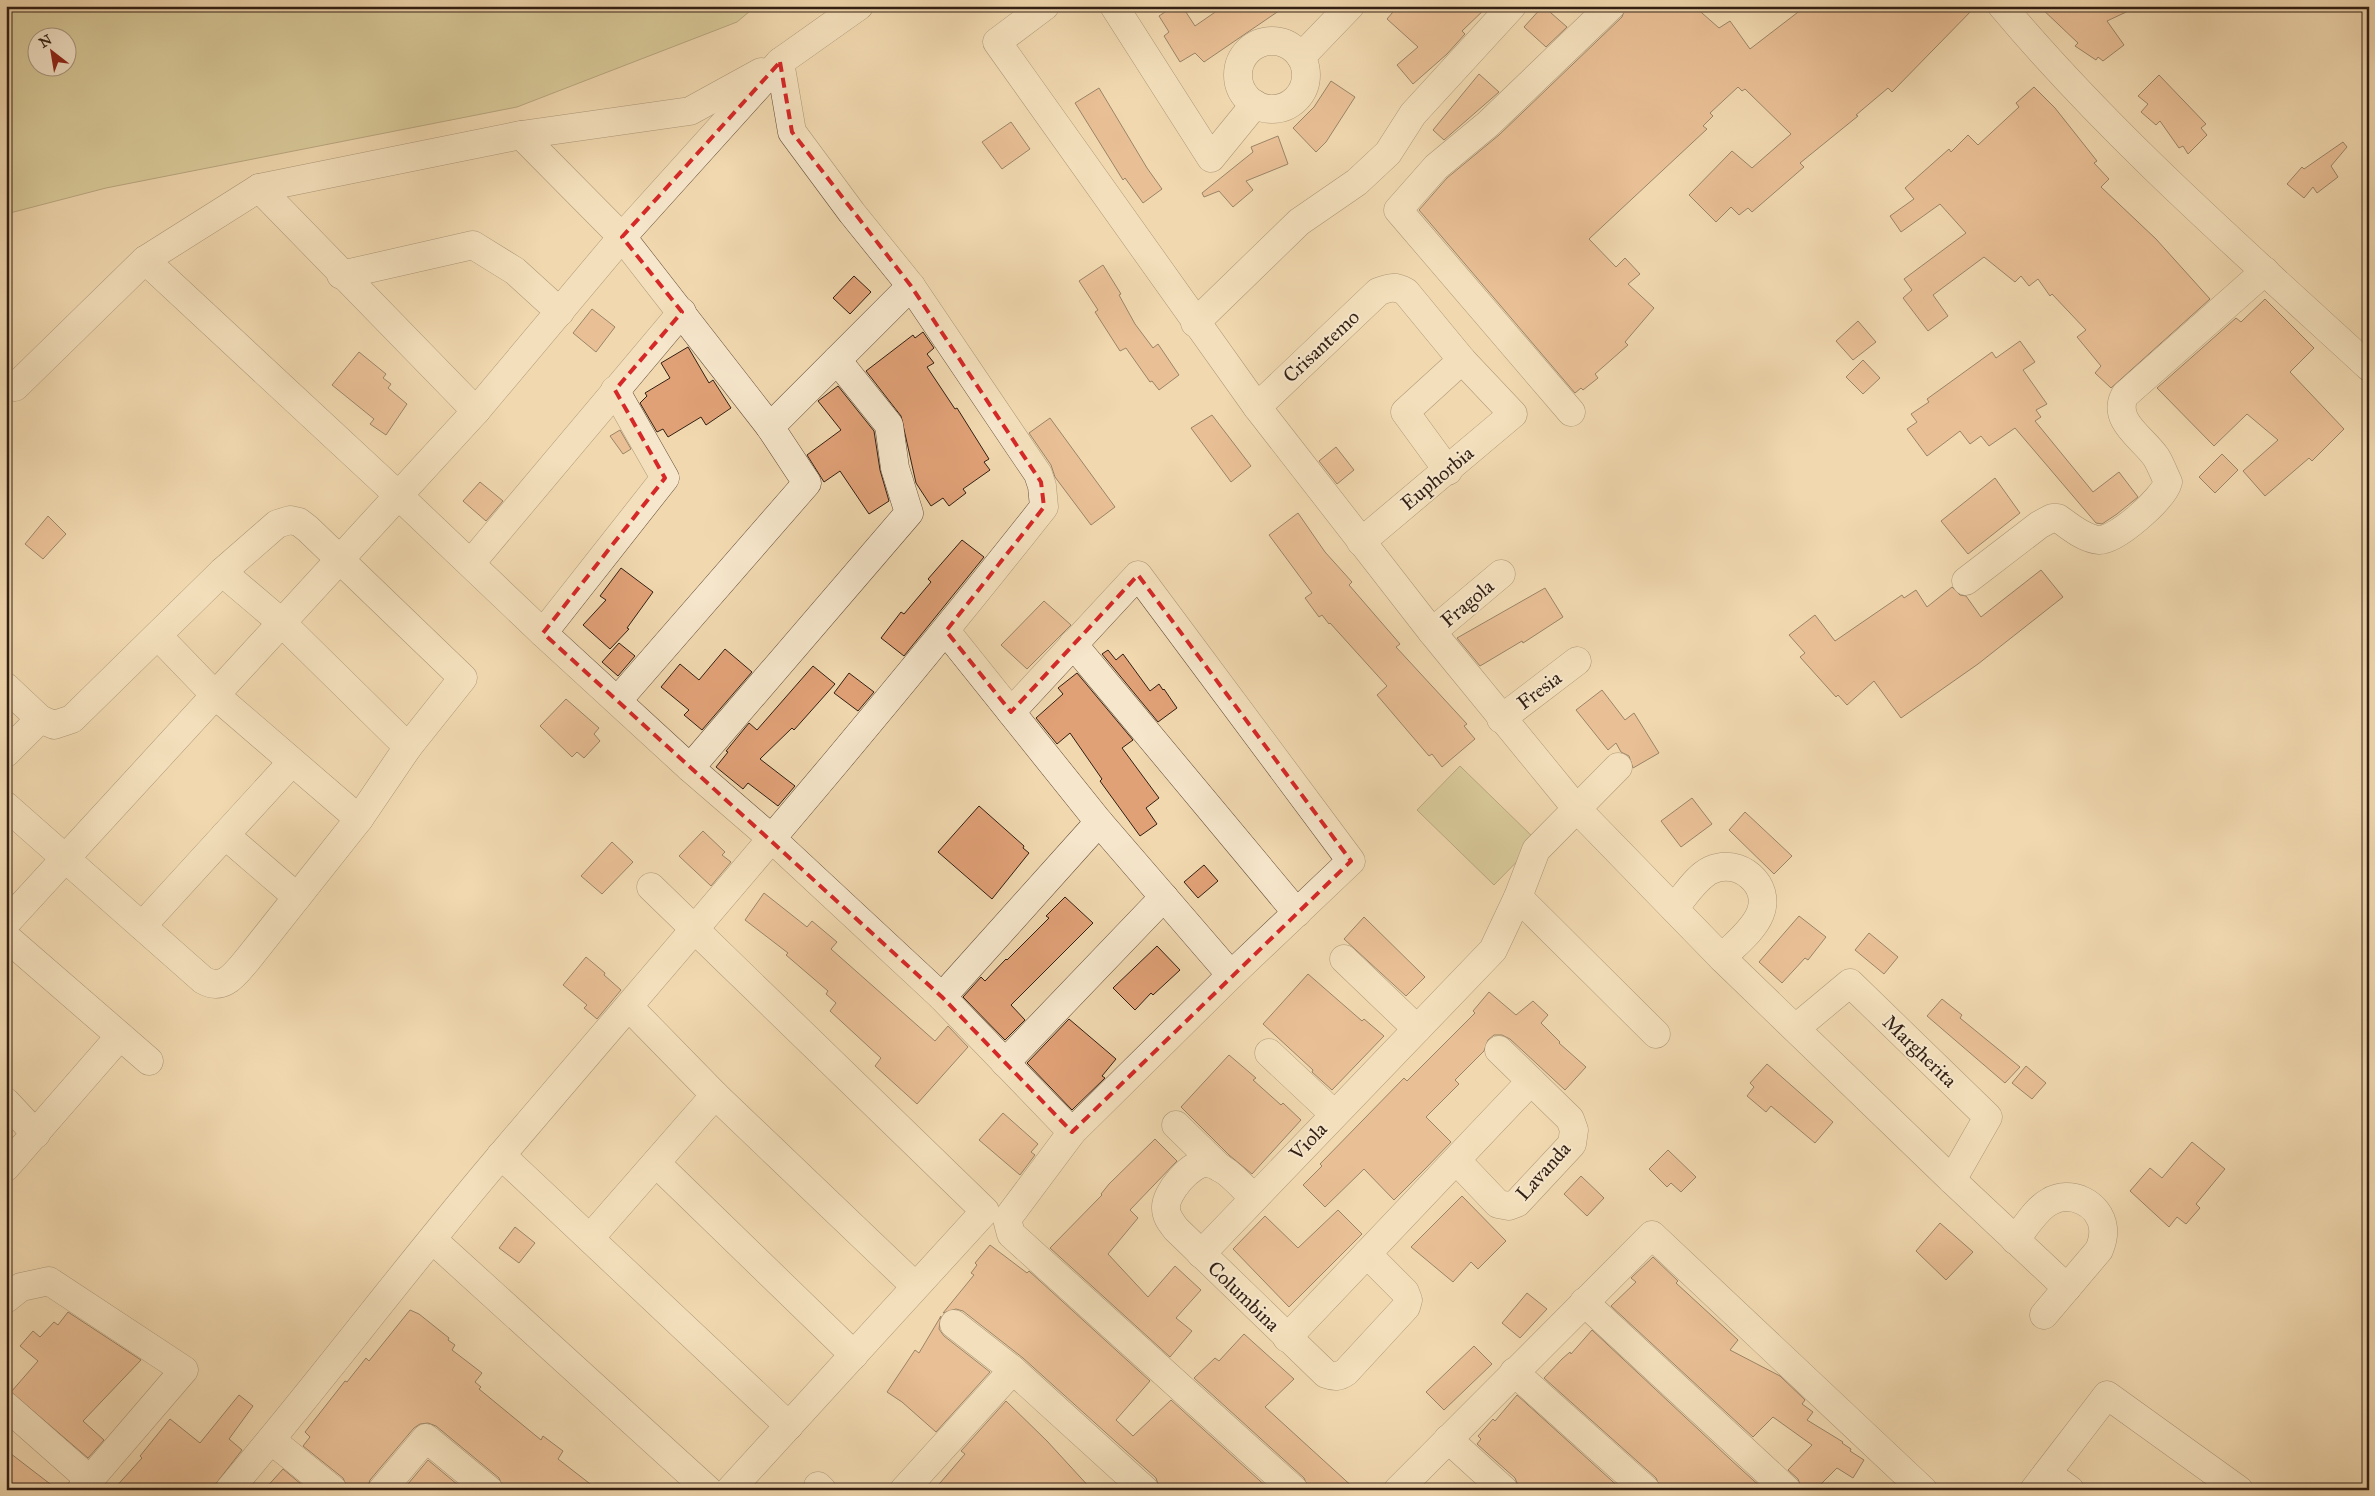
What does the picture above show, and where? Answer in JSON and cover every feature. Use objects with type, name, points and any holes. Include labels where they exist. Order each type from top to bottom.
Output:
[{"type":"street","points":[[15,387],[145,260],[259,188],[521,135],[690,111],[780,62],[859,6]]},
{"type":"street","points":[[1045,6],[997,42],[1195,323],[1257,407],[1501,719],[1576,808],[1722,958],[1952,1180],[2068,1288]]},
{"type":"street","points":[[1114,6],[1211,158],[1255,104]]},
{"type":"street","points":[[1301,57],[1350,6]]},
{"type":"street","points":[[1195,323],[1299,222],[1357,182],[1388,153],[1412,114],[1512,6]]},
{"type":"street","points":[[1571,412],[1398,210],[1436,167],[1488,124],[1611,6]]},
{"type":"street","points":[[2002,6],[2028,37],[2161,175],[2369,367]]},
{"type":"street","points":[[1264,42],[1287,44],[1301,57],[1306,70],[1306,81],[1296,100],[1276,109],[1265,109],[1255,104],[1246,97],[1238,76],[1245,54],[1264,42]]},
{"type":"street","points":[[6,923],[66,860],[338,559],[399,496],[476,411],[622,237],[780,62]]},
{"type":"street","points":[[229,1490],[502,1155],[696,930],[946,631],[1044,507],[1044,498],[1038,474],[911,286],[852,213],[792,132],[780,62]]},
{"type":"street","points":[[521,135],[622,237],[770,427],[807,483],[618,700]]},
{"type":"street","points":[[259,188],[476,411]]},
{"type":"street","points":[[342,275],[473,245],[515,270],[560,312]]},
{"type":"street","points":[[145,260],[471,563],[543,633],[690,768],[771,838],[942,996],[1072,1132]]},
{"type":"street","points":[[1966,581],[2039,525],[2052,518],[2058,518],[2076,531],[2097,540],[2105,539],[2124,529],[2158,499],[2166,490],[2168,482],[2155,456],[2126,422],[2121,410],[2121,402],[2125,395],[2265,271]]},
{"type":"street","points":[[770,427],[911,286]]},
{"type":"street","name":"Crisantemo","points":[[1257,407],[1378,292],[1388,288],[1396,287],[1406,292],[1462,360]]},
{"type":"street","points":[[471,563],[682,312]]},
{"type":"street","points":[[690,768],[909,512],[895,468],[889,425],[837,360]]},
{"type":"street","points":[[1448,470],[1405,412],[1462,360]]},
{"type":"street","name":"Euphorbia","points":[[1361,542],[1513,414],[1462,360]]},
{"type":"street","points":[[543,633],[665,478],[615,390]]},
{"type":"street","points":[[6,687],[40,719],[54,725],[72,719],[222,572],[277,524],[290,520],[299,522],[308,529],[463,678],[408,747],[359,819],[242,966],[229,980],[216,986],[203,980],[6,806]]},
{"type":"street","points":[[222,572],[281,622],[408,747]]},
{"type":"street","points":[[1011,712],[1138,574],[1351,861],[1231,975],[1072,1132],[1007,1219],[1011,1234],[1294,1490]]},
{"type":"street","name":"Fragola","points":[[1432,632],[1501,574]]},
{"type":"street","points":[[946,631],[1099,822],[1231,975]]},
{"type":"street","points":[[158,636],[215,695],[359,819]]},
{"type":"street","points":[[1073,644],[1297,913]]},
{"type":"street","name":"Fresia","points":[[1501,719],[1577,661]]},
{"type":"street","points":[[6,754],[40,719]]},
{"type":"street","points":[[142,926],[292,762]]},
{"type":"street","name":"Viola","points":[[1201,1254],[1253,1197],[1493,950],[1518,897],[1536,850],[1618,767]]},
{"type":"street","points":[[942,996],[1099,822]]},
{"type":"street","points":[[225,835],[297,897]]},
{"type":"street","points":[[1674,908],[1702,876],[1722,866],[1734,867],[1754,879],[1760,889],[1762,900],[1761,912],[1756,923],[1722,958]]},
{"type":"street","points":[[651,887],[985,1211],[730,1490]]},
{"type":"street","points":[[1005,1063],[1164,897]]},
{"type":"street","points":[[1518,897],[1656,1034]]},
{"type":"street","points":[[6,937],[149,1061]]},
{"type":"street","points":[[1344,959],[1417,1029]]},
{"type":"street","name":"Margherita","points":[[1796,1028],[1850,983],[1981,1110],[1988,1117],[1952,1180]]},
{"type":"street","points":[[629,1007],[715,1095],[915,1286]]},
{"type":"street","points":[[6,1167],[120,1036]]},
{"type":"street","points":[[1287,1338],[1531,1081],[1499,1050]]},
{"type":"street","points":[[1269,1052],[1334,1114]]},
{"type":"street","name":"Lavanda","points":[[1456,1162],[1498,1204],[1508,1206],[1517,1202],[1572,1144],[1574,1130],[1570,1119],[1531,1081]]},
{"type":"street","points":[[590,1238],[715,1095]]},
{"type":"street","points":[[6,1102],[36,1134]]},
{"type":"street","points":[[1176,1125],[1253,1197]]},
{"type":"street","points":[[502,1155],[789,1426]]},
{"type":"street","points":[[656,1163],[854,1355]]},
{"type":"street","name":"Columbina","points":[[1220,1168],[1207,1163],[1195,1165],[1169,1195],[1166,1207],[1168,1218],[1176,1229],[1201,1254],[1326,1374],[1341,1376],[1346,1372],[1406,1307],[1408,1300],[1405,1292],[1368,1254]]},
{"type":"street","points":[[2015,1240],[2049,1202],[2060,1198],[2072,1197],[2083,1200],[2092,1206],[2103,1226],[2103,1239],[2099,1250],[2044,1315]]},
{"type":"street","points":[[1398,1490],[1652,1235],[1923,1490]]},
{"type":"street","points":[[433,1240],[708,1490]]},
{"type":"street","points":[[6,1298],[21,1287],[49,1281],[184,1370],[86,1485],[6,1406]]},
{"type":"street","points":[[1584,1302],[1786,1490]]},
{"type":"street","points":[[954,1324],[1013,1370],[1145,1490]]},
{"type":"street","points":[[904,1490],[1013,1370]]},
{"type":"street","points":[[1514,1372],[1646,1490]]},
{"type":"street","points":[[2070,1490],[2040,1481],[2108,1395],[2239,1490]]},
{"type":"street","points":[[382,1490],[426,1438],[489,1490]]},
{"type":"street","points":[[1448,1439],[1504,1490]]},
{"type":"street","points":[[271,1440],[333,1490]]},
{"type":"highlighted area","points":[[780,62],[792,132],[911,286],[1041,482],[1044,507],[946,631],[1011,712],[1138,575],[1351,861],[1072,1132],[942,997],[543,633],[665,478],[615,390],[682,312],[622,237]]},
{"type":"shaded area","points":[[6,6],[756,6],[737,22],[517,107],[106,188],[6,214]]},
{"type":"shaded area","points":[[1460,766],[1537,841],[1494,885],[1417,810]]},
{"type":"building","points":[[1174,6],[1182,6],[1195,26],[1224,6],[1286,6],[1204,62],[1195,53],[1180,62],[1164,36],[1169,32],[1159,16]]},
{"type":"building","points":[[1398,6],[1488,6],[1462,31],[1465,34],[1447,54],[1413,84],[1397,65],[1418,47],[1387,19]]},
{"type":"building","points":[[1543,6],[1567,27],[1546,47],[1524,27]]},
{"type":"building","points":[[1626,6],[1694,6],[1719,28],[1730,21],[1750,49],[1806,6],[1976,6],[1892,92],[1888,88],[1856,115],[1858,116],[1800,163],[1804,167],[1752,212],[1748,208],[1739,215],[1731,207],[1716,222],[1689,195],[1732,151],[1752,168],[1791,134],[1745,89],[1742,91],[1738,87],[1710,113],[1713,116],[1703,126],[1707,129],[1589,239],[1616,267],[1625,258],[1640,274],[1628,284],[1654,308],[1625,342],[1628,345],[1595,374],[1598,378],[1583,390],[1581,388],[1575,393],[1419,210],[1447,178],[1499,135],[1622,17]]},
{"type":"building","points":[[2039,6],[2139,6],[2107,21],[2124,45],[2103,61],[2098,57],[2096,60],[2075,46],[2078,43]]},
{"type":"building","points":[[1479,74],[1499,92],[1444,140],[1433,130]]},
{"type":"building","points":[[2159,75],[2206,124],[2201,128],[2207,135],[2188,154],[2183,146],[2179,148],[2160,121],[2156,125],[2141,112],[2148,104],[2138,96]]},
{"type":"building","points":[[1331,81],[1355,97],[1326,142],[1316,152],[1293,128],[1314,107]]},
{"type":"building","points":[[2034,87],[2055,108],[2097,161],[2094,163],[2109,179],[2101,187],[2156,239],[2210,299],[2111,388],[2095,373],[2101,366],[2077,337],[2086,330],[2052,294],[2050,296],[2038,279],[2029,286],[2021,276],[2015,282],[1984,257],[1933,295],[1948,316],[1928,331],[1903,298],[1912,290],[1904,279],[1966,233],[1940,204],[1901,232],[1890,216],[1914,199],[1905,188],[1949,149],[1951,152],[1968,135],[1978,145],[2019,107],[2016,103]]},
{"type":"building","points":[[1099,88],[1147,168],[1162,189],[1143,203],[1125,178],[1123,180],[1075,103]]},
{"type":"building","points":[[1011,122],[1030,149],[1002,169],[982,142]]},
{"type":"building","points":[[1278,136],[1288,164],[1246,181],[1253,190],[1233,207],[1219,191],[1204,197],[1202,193],[1253,152],[1251,147]]},
{"type":"building","points":[[2343,142],[2347,147],[2331,166],[2338,177],[2317,193],[2313,187],[2304,198],[2287,184],[2302,167],[2304,169]]},
{"type":"building","points":[[1103,265],[1121,294],[1119,295],[1135,324],[1153,348],[1158,344],[1179,375],[1159,390],[1152,381],[1150,382],[1126,348],[1120,351],[1095,312],[1098,310],[1079,281]]},
{"type":"building","points":[[854,276],[871,292],[850,314],[833,298]]},
{"type":"building","points":[[2265,299],[2314,348],[2290,372],[2344,429],[2312,461],[2309,458],[2265,496],[2243,471],[2278,440],[2247,414],[2214,446],[2157,388],[2236,318],[2241,322]]},
{"type":"building","points":[[592,309],[615,327],[596,352],[573,333]]},
{"type":"building","points":[[1858,321],[1876,342],[1853,360],[1836,341]]},
{"type":"building","points":[[923,332],[934,348],[927,354],[934,363],[927,367],[955,409],[957,408],[989,459],[984,462],[990,470],[963,489],[966,493],[949,506],[943,498],[931,506],[916,483],[901,416],[866,371],[913,335],[915,338]]},
{"type":"building","points":[[2020,341],[2035,362],[2023,370],[2047,404],[2036,410],[2041,417],[2035,421],[2093,492],[2119,472],[2138,497],[2102,524],[2096,523],[2015,428],[1989,446],[1981,436],[1970,444],[1960,431],[1927,456],[1907,429],[1917,422],[1911,414],[1929,402],[1927,399],[1992,352],[1996,358]]},
{"type":"building","points":[[688,347],[709,383],[713,380],[731,408],[706,425],[701,417],[668,437],[663,429],[657,432],[640,403],[647,396],[645,393],[670,378],[661,363]]},
{"type":"building","points":[[359,352],[386,374],[383,378],[391,384],[388,388],[407,404],[386,435],[370,424],[374,419],[332,385]]},
{"type":"building","points":[[1863,360],[1880,378],[1863,394],[1846,377]]},
{"type":"building","points":[[838,386],[874,431],[880,470],[889,501],[869,514],[840,471],[824,482],[807,455],[841,430],[818,401]]},
{"type":"building","points":[[1212,415],[1251,466],[1231,482],[1191,428]]},
{"type":"building","points":[[1050,418],[1115,507],[1091,525],[1055,477],[1051,465],[1029,433]]},
{"type":"building","points":[[620,430],[631,449],[623,454],[610,436]]},
{"type":"building","points":[[1336,447],[1354,470],[1337,484],[1319,461]]},
{"type":"building","points":[[2222,454],[2238,470],[2215,493],[2199,477]]},
{"type":"building","points":[[1995,478],[2020,513],[1968,554],[1941,521]]},
{"type":"building","points":[[480,482],[503,501],[486,521],[463,501]]},
{"type":"building","points":[[1298,513],[1325,552],[1352,582],[1349,585],[1400,644],[1396,647],[1467,724],[1464,726],[1475,739],[1442,767],[1432,754],[1429,756],[1377,695],[1387,686],[1330,623],[1322,615],[1319,617],[1305,598],[1312,593],[1269,535]]},
{"type":"building","points":[[48,516],[66,534],[43,559],[25,544]]},
{"type":"building","points":[[962,540],[984,557],[904,656],[881,638],[901,612],[904,614],[931,582],[928,579]]},
{"type":"building","points":[[621,568],[653,592],[627,628],[629,629],[610,649],[583,625],[606,600],[600,596]]},
{"type":"building","points":[[2041,570],[2063,597],[1978,664],[1901,718],[1874,681],[1847,705],[1838,695],[1836,697],[1800,657],[1805,653],[1789,635],[1815,615],[1835,641],[1902,595],[1904,598],[1916,590],[1927,607],[1952,587],[1960,595],[1966,596],[1981,617]]},
{"type":"building","points":[[1545,588],[1563,617],[1523,643],[1522,641],[1480,666],[1457,638]]},
{"type":"building","points":[[1044,601],[1071,625],[1027,669],[1001,645]]},
{"type":"building","points":[[619,643],[635,656],[618,676],[602,662]]},
{"type":"building","points":[[725,649],[752,672],[702,730],[684,715],[689,710],[661,687],[680,664],[699,680]]},
{"type":"building","points":[[1108,650],[1116,660],[1123,654],[1150,691],[1159,684],[1177,708],[1158,722],[1102,654]]},
{"type":"building","points":[[813,666],[835,684],[794,730],[792,728],[760,759],[795,786],[778,806],[748,783],[743,789],[716,767],[728,752],[726,751],[749,723],[757,730]]},
{"type":"building","points":[[849,673],[874,692],[858,711],[834,693]]},
{"type":"building","points":[[1077,673],[1133,740],[1122,748],[1159,798],[1146,808],[1157,824],[1140,836],[1100,781],[1102,779],[1070,733],[1057,744],[1036,718],[1063,694],[1058,688]]},
{"type":"building","points":[[1602,690],[1625,720],[1634,713],[1659,753],[1633,768],[1629,756],[1621,752],[1616,743],[1608,750],[1576,710]]},
{"type":"building","points":[[566,699],[599,728],[594,734],[600,741],[584,758],[577,752],[572,757],[540,726]]},
{"type":"building","points":[[1692,798],[1712,824],[1681,847],[1661,821]]},
{"type":"building","points":[[979,806],[1024,846],[1023,848],[1029,853],[992,899],[938,852]]},
{"type":"building","points":[[1745,812],[1792,856],[1774,874],[1729,830]]},
{"type":"building","points":[[703,831],[725,852],[722,855],[731,862],[711,886],[679,856]]},
{"type":"building","points":[[612,842],[633,862],[602,894],[581,876]]},
{"type":"building","points":[[1204,865],[1218,881],[1198,898],[1184,882]]},
{"type":"building","points":[[764,893],[807,927],[812,921],[837,942],[831,949],[935,1041],[948,1026],[968,1047],[917,1104],[875,1066],[881,1058],[830,1011],[836,1003],[826,994],[828,991],[786,955],[788,953],[745,920]]},
{"type":"building","points":[[1065,897],[1093,923],[1011,1005],[1025,1020],[1005,1040],[963,997],[981,977],[985,981],[1007,960],[1049,918],[1046,916]]},
{"type":"building","points":[[1799,916],[1826,937],[1808,960],[1805,958],[1782,983],[1759,962]]},
{"type":"building","points":[[1364,917],[1425,977],[1406,996],[1344,939]]},
{"type":"building","points":[[1869,933],[1898,957],[1884,974],[1855,950]]},
{"type":"building","points":[[1157,946],[1180,970],[1153,995],[1151,993],[1135,1010],[1113,988]]},
{"type":"building","points":[[586,957],[621,990],[597,1019],[584,1008],[587,1005],[563,985]]},
{"type":"building","points":[[1308,974],[1362,1021],[1364,1019],[1384,1036],[1332,1090],[1263,1024]]},
{"type":"building","points":[[1489,992],[1516,1015],[1533,1001],[1548,1015],[1541,1023],[1559,1043],[1586,1067],[1565,1090],[1510,1039],[1502,1035],[1494,1035],[1488,1040],[1484,1051],[1455,1080],[1459,1084],[1426,1117],[1451,1142],[1425,1169],[1394,1200],[1364,1169],[1325,1207],[1303,1185],[1322,1166],[1320,1164],[1404,1078],[1407,1081],[1475,1013],[1473,1011]]},
{"type":"building","points":[[1942,999],[1962,1015],[1960,1018],[2020,1067],[2005,1083],[1927,1016]]},
{"type":"building","points":[[1069,1019],[1116,1059],[1102,1076],[1105,1078],[1072,1110],[1027,1063]]},
{"type":"building","points":[[1229,1055],[1256,1078],[1253,1080],[1281,1105],[1283,1103],[1301,1120],[1252,1174],[1229,1155],[1181,1107]]},
{"type":"building","points":[[1767,1064],[1833,1122],[1815,1143],[1771,1106],[1766,1112],[1747,1096],[1754,1087],[1750,1083]]},
{"type":"building","points":[[2026,1066],[2046,1083],[2032,1099],[2012,1083]]},
{"type":"building","points":[[1003,1113],[1038,1144],[1031,1152],[1035,1155],[1020,1175],[979,1140]]},
{"type":"building","points":[[1155,1139],[1177,1161],[1130,1210],[1138,1218],[1108,1254],[1148,1297],[1175,1266],[1201,1290],[1176,1318],[1192,1331],[1170,1357],[1050,1248],[1102,1195],[1109,1184]]},
{"type":"building","points":[[2192,1142],[2225,1169],[2196,1204],[2200,1208],[2186,1224],[2177,1217],[2169,1227],[2130,1191],[2150,1168],[2162,1178]]},
{"type":"building","points":[[1668,1150],[1696,1177],[1681,1192],[1671,1183],[1667,1187],[1649,1169]]},
{"type":"building","points":[[1581,1176],[1604,1198],[1587,1216],[1564,1194]]},
{"type":"building","points":[[1462,1196],[1506,1241],[1478,1269],[1471,1262],[1453,1282],[1411,1247]]},
{"type":"building","points":[[1338,1210],[1362,1234],[1289,1307],[1233,1249],[1265,1216],[1298,1248]]},
{"type":"building","points":[[1940,1223],[1973,1252],[1946,1280],[1916,1251]]},
{"type":"building","points":[[515,1227],[535,1243],[519,1263],[499,1248]]},
{"type":"building","points":[[990,1245],[1027,1273],[1029,1271],[1150,1381],[1116,1420],[1133,1436],[1171,1400],[1270,1490],[1160,1490],[1156,1478],[1023,1358],[963,1311],[956,1309],[943,1313],[974,1275],[971,1273],[977,1265],[975,1263]]},
{"type":"building","points":[[1653,1257],[1678,1281],[1676,1283],[1738,1340],[1730,1350],[1780,1376],[1805,1400],[1802,1404],[1813,1412],[1807,1420],[1843,1442],[1851,1449],[1850,1451],[1864,1460],[1853,1478],[1837,1468],[1815,1490],[1802,1490],[1798,1479],[1788,1470],[1812,1445],[1773,1417],[1753,1437],[1611,1306],[1636,1282],[1631,1278]]},
{"type":"building","points":[[1527,1293],[1547,1309],[1520,1338],[1502,1323]]},
{"type":"building","points":[[410,1310],[419,1314],[449,1338],[448,1340],[455,1345],[452,1350],[482,1373],[475,1382],[481,1387],[479,1389],[541,1440],[543,1436],[563,1451],[558,1459],[598,1490],[504,1490],[499,1478],[436,1426],[428,1423],[420,1424],[414,1428],[370,1480],[367,1490],[348,1490],[343,1478],[303,1446],[310,1437],[305,1432],[345,1381],[347,1382],[366,1358],[369,1361]]},
{"type":"building","points":[[68,1312],[141,1360],[83,1421],[104,1440],[88,1458],[11,1392],[38,1361],[20,1346],[33,1331],[40,1337],[54,1322],[58,1325]]},
{"type":"building","points":[[941,1316],[939,1329],[944,1336],[990,1372],[936,1432],[902,1402],[887,1392],[915,1350],[919,1353]]},
{"type":"building","points":[[1592,1330],[1764,1490],[1661,1490],[1656,1478],[1544,1378],[1562,1359],[1570,1352],[1571,1354]]},
{"type":"building","points":[[1244,1334],[1294,1379],[1265,1407],[1356,1490],[1309,1490],[1304,1478],[1194,1378],[1215,1358],[1219,1361]]},
{"type":"building","points":[[1474,1346],[1492,1364],[1444,1410],[1426,1392]]},
{"type":"building","points":[[239,1395],[253,1406],[229,1439],[242,1450],[211,1490],[113,1490],[142,1458],[140,1456],[170,1419],[200,1443]]},
{"type":"building","points":[[1517,1395],[1622,1490],[1519,1488],[1515,1478],[1477,1444],[1481,1439],[1478,1436],[1493,1419],[1495,1421]]},
{"type":"building","points":[[1006,1401],[1047,1441],[1092,1490],[934,1490],[965,1454],[961,1451]]},
{"type":"building","points":[[6,1450],[58,1490],[6,1490]]},
{"type":"building","points":[[428,1460],[464,1490],[403,1490]]},
{"type":"building","points":[[283,1469],[308,1490],[264,1490]]}]
